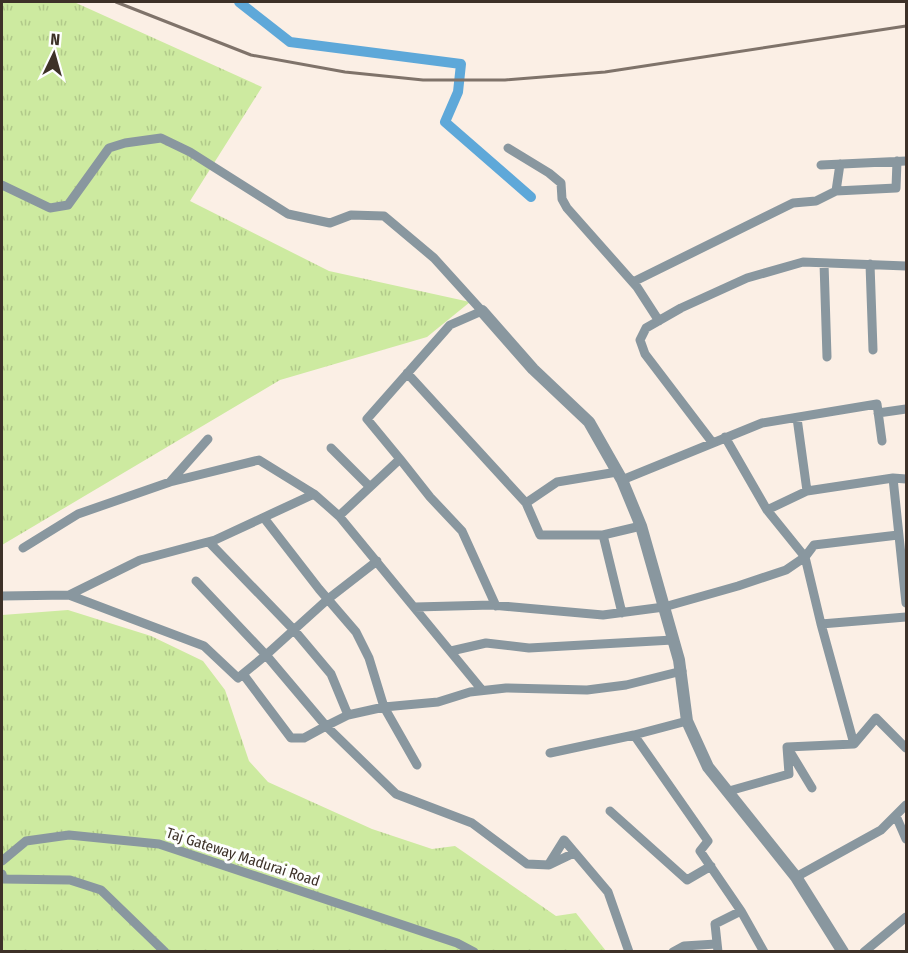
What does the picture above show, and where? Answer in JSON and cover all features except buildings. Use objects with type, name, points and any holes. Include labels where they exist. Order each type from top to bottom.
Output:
[{"type":"street","points":[[2,185],[50,208],[68,205],[109,148],[125,143],[161,138],[190,152],[288,214],[330,223],[351,215],[384,216],[434,258],[533,369],[589,422],[619,476],[641,526],[682,671],[687,721],[708,767],[796,877],[843,951]]},
{"type":"street","points":[[508,148],[561,183],[562,199],[567,208],[633,282],[659,321]]},
{"type":"street","points":[[633,282],[792,202],[816,201],[836,191],[896,188],[902,161],[821,165]]},
{"type":"street","points":[[836,191],[840,164]]},
{"type":"street","points":[[712,442],[645,354],[640,340],[646,328],[681,308],[747,278],[803,262],[906,266]]},
{"type":"street","points":[[824,263],[827,357]]},
{"type":"street","points":[[870,264],[873,350]]},
{"type":"street","points":[[482,311],[450,325],[368,419],[430,497],[462,531],[496,606]]},
{"type":"street","points":[[407,374],[526,503],[540,535],[603,535],[641,526]]},
{"type":"street","points":[[526,503],[557,482],[619,476],[762,423],[877,404],[882,441]]},
{"type":"street","points":[[878,412],[906,409]]},
{"type":"street","points":[[797,418],[807,491]]},
{"type":"street","points":[[725,437],[768,510],[805,557],[854,744]]},
{"type":"street","points":[[170,482],[208,439]]},
{"type":"street","points":[[331,448],[370,487]]},
{"type":"street","points":[[339,516],[400,459]]},
{"type":"street","points":[[23,548],[78,514],[170,482],[259,460],[314,494],[339,516],[482,690]]},
{"type":"street","points":[[893,478],[906,603]]},
{"type":"street","points":[[768,510],[807,491],[906,478]]},
{"type":"street","points":[[69,595],[140,560],[209,542],[314,494]]},
{"type":"street","points":[[264,518],[356,632],[369,658],[384,707],[417,765]]},
{"type":"street","points":[[603,535],[622,613]]},
{"type":"street","points":[[415,607],[496,606],[603,615],[664,607],[786,570],[805,557],[813,545],[898,535]]},
{"type":"street","points":[[209,542],[294,630],[331,674],[348,715]]},
{"type":"street","points":[[2,596],[69,595],[204,646],[238,678],[328,599],[377,561]]},
{"type":"street","points":[[196,581],[266,655],[327,726],[396,794],[472,824],[527,864],[549,865],[574,853]]},
{"type":"street","points":[[821,624],[906,617]]},
{"type":"street","points":[[451,651],[486,643],[529,648],[673,640]]},
{"type":"street","points":[[243,674],[291,738],[304,738],[348,715],[384,707],[438,702],[482,690],[507,688],[586,690],[626,685],[682,671]]},
{"type":"street","points":[[787,747],[854,744],[876,718],[906,748]]},
{"type":"street","points":[[550,753],[687,721]]},
{"type":"street","points":[[634,735],[708,841],[700,851],[741,911],[764,951]]},
{"type":"street","points":[[729,791],[789,774],[787,747]]},
{"type":"street","points":[[787,747],[812,788]]},
{"type":"street","points":[[796,877],[881,830],[906,806]]},
{"type":"street","points":[[610,811],[687,880],[711,866]]},
{"type":"street","points":[[896,816],[906,839]]},
{"type":"street","name":"Taj Gateway Madurai Road","points":[[2,861],[26,841],[69,835],[159,844],[457,943],[474,951]]},
{"type":"street","points":[[549,865],[564,840],[608,892],[629,951]]},
{"type":"street","points":[[2,874],[3,879],[70,880],[101,890],[165,951]]},
{"type":"street","points":[[673,951],[717,948],[715,924],[741,911]]},
{"type":"street","points":[[864,951],[906,918]]},
{"type":"green space","points":[[2,2],[74,2],[262,87],[190,201],[329,271],[470,302],[427,337],[280,380],[2,545]]},
{"type":"green space","points":[[68,610],[151,636],[203,661],[225,690],[249,761],[268,782],[372,829],[432,849],[455,846],[556,916],[576,913],[606,951],[2,952],[2,615]]},
{"type":"waterway","points":[[239,2],[290,42],[461,64],[458,92],[445,122],[531,197]]},
{"type":"railway","points":[[116,2],[251,55],[345,72],[423,80],[505,80],[605,72],[906,26]]}]
